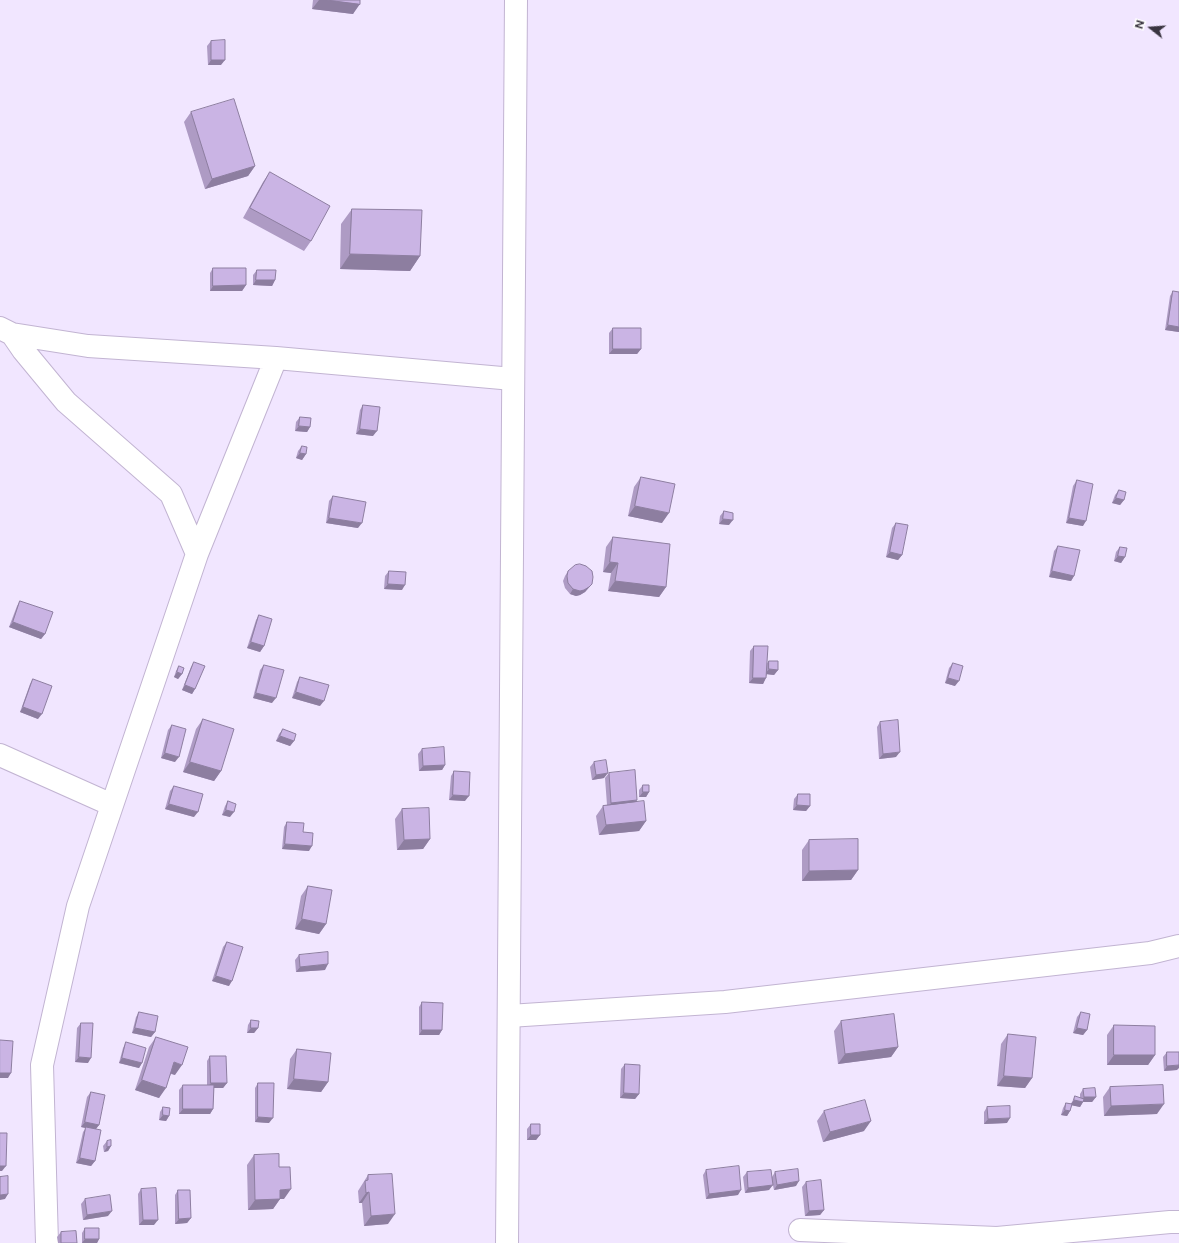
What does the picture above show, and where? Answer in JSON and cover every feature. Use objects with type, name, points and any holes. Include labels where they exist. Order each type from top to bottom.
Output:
[{"type":"street","points":[[507,1243],[516,0]]},
{"type":"street","points":[[6,331],[88,346],[276,358],[513,379]]},
{"type":"street","points":[[6,331],[66,402],[171,494],[197,554]]},
{"type":"street","points":[[47,1243],[42,1065],[78,906],[197,554],[276,358]]},
{"type":"street","points":[[0,755],[112,805]]},
{"type":"street","points":[[509,1016],[725,1002],[1150,953],[1179,946]]},
{"type":"street","points":[[800,1230],[997,1241],[1179,1222]]},
{"type":"building","points":[[327,0],[360,0],[360,4]]},
{"type":"building","points":[[225,40],[225,60],[211,60],[211,41]]},
{"type":"building","points":[[234,99],[255,166],[212,179],[191,112]]},
{"type":"building","points":[[270,172],[330,206],[311,241],[250,208]]},
{"type":"building","points":[[352,209],[422,210],[420,256],[350,254]]},
{"type":"building","points":[[213,268],[246,268],[246,285],[213,286]]},
{"type":"building","points":[[257,270],[276,270],[275,280],[256,280]]},
{"type":"building","points":[[1173,291],[1179,292],[1179,327],[1168,325]]},
{"type":"building","points":[[613,328],[641,328],[641,349],[613,349]]},
{"type":"building","points":[[363,405],[380,407],[377,431],[360,429]]},
{"type":"building","points":[[300,417],[311,418],[310,427],[299,426]]},
{"type":"building","points":[[302,446],[307,447],[306,454],[300,453]]},
{"type":"building","points":[[641,477],[675,484],[669,513],[635,506]]},
{"type":"building","points":[[1077,480],[1093,484],[1086,521],[1069,518]]},
{"type":"building","points":[[1119,490],[1126,492],[1124,500],[1116,498]]},
{"type":"building","points":[[333,496],[366,502],[362,523],[329,518]]},
{"type":"building","points":[[724,511],[733,513],[733,520],[723,519]]},
{"type":"building","points":[[896,523],[908,525],[902,555],[890,552]]},
{"type":"building","points":[[613,537],[670,544],[666,587],[615,581],[618,563],[610,562]]},
{"type":"building","points":[[1058,546],[1080,550],[1074,576],[1052,571]]},
{"type":"building","points":[[1120,547],[1127,548],[1125,557],[1118,556]]},
{"type":"building","points":[[580,564],[586,566],[592,571],[593,577],[592,584],[580,591],[573,589],[568,583],[567,576],[568,571],[575,565]]},
{"type":"building","points":[[389,571],[406,572],[405,585],[388,584]]},
{"type":"building","points":[[20,601],[53,612],[45,634],[13,622]]},
{"type":"building","points":[[259,615],[272,619],[264,646],[251,642]]},
{"type":"building","points":[[754,646],[768,646],[766,678],[753,678]]},
{"type":"building","points":[[769,661],[778,661],[778,670],[769,669]]},
{"type":"building","points":[[194,662],[205,666],[195,689],[185,685]]},
{"type":"building","points":[[953,663],[963,666],[959,681],[948,678]]},
{"type":"building","points":[[264,665],[284,670],[276,698],[256,693]]},
{"type":"building","points":[[179,666],[184,668],[182,674],[177,672]]},
{"type":"building","points":[[300,677],[329,685],[324,701],[296,692]]},
{"type":"building","points":[[33,679],[52,686],[42,714],[23,707]]},
{"type":"building","points":[[203,719],[234,729],[221,771],[190,762]]},
{"type":"building","points":[[898,720],[900,752],[883,754],[880,722]]},
{"type":"building","points":[[172,725],[186,729],[179,757],[165,753]]},
{"type":"building","points":[[283,729],[296,734],[294,741],[280,736]]},
{"type":"building","points":[[444,747],[445,765],[423,766],[422,749]]},
{"type":"building","points":[[606,760],[608,773],[596,775],[594,762]]},
{"type":"building","points":[[635,770],[637,800],[611,803],[609,773]]},
{"type":"building","points":[[454,771],[470,772],[469,796],[453,795]]},
{"type":"building","points":[[643,785],[649,785],[649,792],[643,792]]},
{"type":"building","points":[[174,786],[203,794],[198,812],[169,804]]},
{"type":"building","points":[[798,794],[810,794],[810,806],[797,805]]},
{"type":"building","points":[[228,801],[236,804],[234,812],[226,810]]},
{"type":"building","points":[[644,801],[646,821],[606,825],[603,806]]},
{"type":"building","points":[[429,808],[430,839],[404,840],[402,809]]},
{"type":"building","points":[[287,822],[304,823],[303,832],[313,833],[312,846],[285,844]]},
{"type":"building","points":[[858,839],[858,870],[809,871],[809,840]]},
{"type":"building","points":[[308,886],[332,890],[326,924],[302,919]]},
{"type":"building","points":[[227,942],[243,947],[232,981],[216,976]]},
{"type":"building","points":[[328,952],[328,964],[300,967],[299,955]]},
{"type":"building","points":[[422,1002],[443,1003],[442,1030],[422,1030]]},
{"type":"building","points":[[139,1012],[158,1016],[155,1032],[135,1028]]},
{"type":"building","points":[[1081,1012],[1090,1014],[1087,1030],[1077,1028]]},
{"type":"building","points":[[894,1014],[898,1047],[845,1054],[841,1021]]},
{"type":"building","points":[[251,1020],[259,1021],[258,1028],[251,1028]]},
{"type":"building","points":[[81,1023],[93,1023],[91,1058],[79,1057]]},
{"type":"building","points":[[1114,1025],[1155,1026],[1155,1055],[1114,1055]]},
{"type":"building","points":[[1008,1034],[1036,1037],[1032,1078],[1004,1076]]},
{"type":"building","points":[[156,1037],[188,1047],[182,1065],[174,1062],[166,1088],[142,1080]]},
{"type":"building","points":[[0,1040],[13,1041],[11,1073],[0,1073]]},
{"type":"building","points":[[126,1042],[146,1048],[142,1063],[122,1058]]},
{"type":"building","points":[[297,1049],[331,1053],[328,1082],[294,1079]]},
{"type":"building","points":[[1167,1052],[1179,1052],[1179,1065],[1167,1066]]},
{"type":"building","points":[[210,1056],[226,1056],[227,1083],[211,1083]]},
{"type":"building","points":[[625,1064],[640,1065],[639,1094],[624,1093]]},
{"type":"building","points":[[258,1083],[274,1083],[273,1118],[258,1117]]},
{"type":"building","points":[[183,1085],[214,1085],[213,1109],[183,1109]]},
{"type":"building","points":[[1163,1085],[1164,1104],[1111,1106],[1110,1087]]},
{"type":"building","points":[[1095,1088],[1096,1097],[1084,1097],[1083,1089]]},
{"type":"building","points":[[91,1092],[105,1095],[99,1125],[85,1122]]},
{"type":"building","points":[[1075,1096],[1084,1099],[1083,1102],[1074,1100]]},
{"type":"building","points":[[865,1100],[871,1121],[830,1132],[824,1111]]},
{"type":"building","points":[[1066,1103],[1072,1104],[1070,1111],[1065,1110]]},
{"type":"building","points":[[1010,1106],[1010,1118],[988,1119],[987,1107]]},
{"type":"building","points":[[163,1107],[170,1108],[169,1116],[163,1115]]},
{"type":"building","points":[[531,1124],[540,1124],[540,1135],[531,1135]]},
{"type":"building","points":[[86,1127],[101,1130],[95,1161],[80,1158]]},
{"type":"building","points":[[0,1133],[7,1133],[6,1166],[0,1166]]},
{"type":"building","points":[[111,1140],[111,1146],[107,1147],[107,1141]]},
{"type":"building","points":[[279,1154],[279,1167],[290,1167],[291,1189],[280,1190],[280,1199],[255,1200],[254,1155]]},
{"type":"building","points":[[739,1166],[741,1190],[709,1194],[706,1170]]},
{"type":"building","points":[[798,1169],[799,1181],[777,1185],[775,1172]]},
{"type":"building","points":[[771,1170],[773,1185],[748,1188],[747,1172]]},
{"type":"building","points":[[392,1174],[395,1214],[371,1216],[369,1192],[366,1193],[365,1181],[368,1180],[368,1175]]},
{"type":"building","points":[[8,1176],[8,1194],[0,1195],[0,1177]]},
{"type":"building","points":[[821,1180],[824,1210],[809,1211],[806,1182]]},
{"type":"building","points":[[156,1188],[158,1220],[143,1220],[141,1189]]},
{"type":"building","points":[[178,1190],[190,1190],[191,1218],[179,1219]]},
{"type":"building","points":[[110,1195],[112,1211],[87,1215],[85,1199]]},
{"type":"building","points":[[85,1228],[99,1228],[99,1239],[85,1239]]},
{"type":"building","points":[[76,1231],[77,1243],[61,1243],[61,1232]]}]
